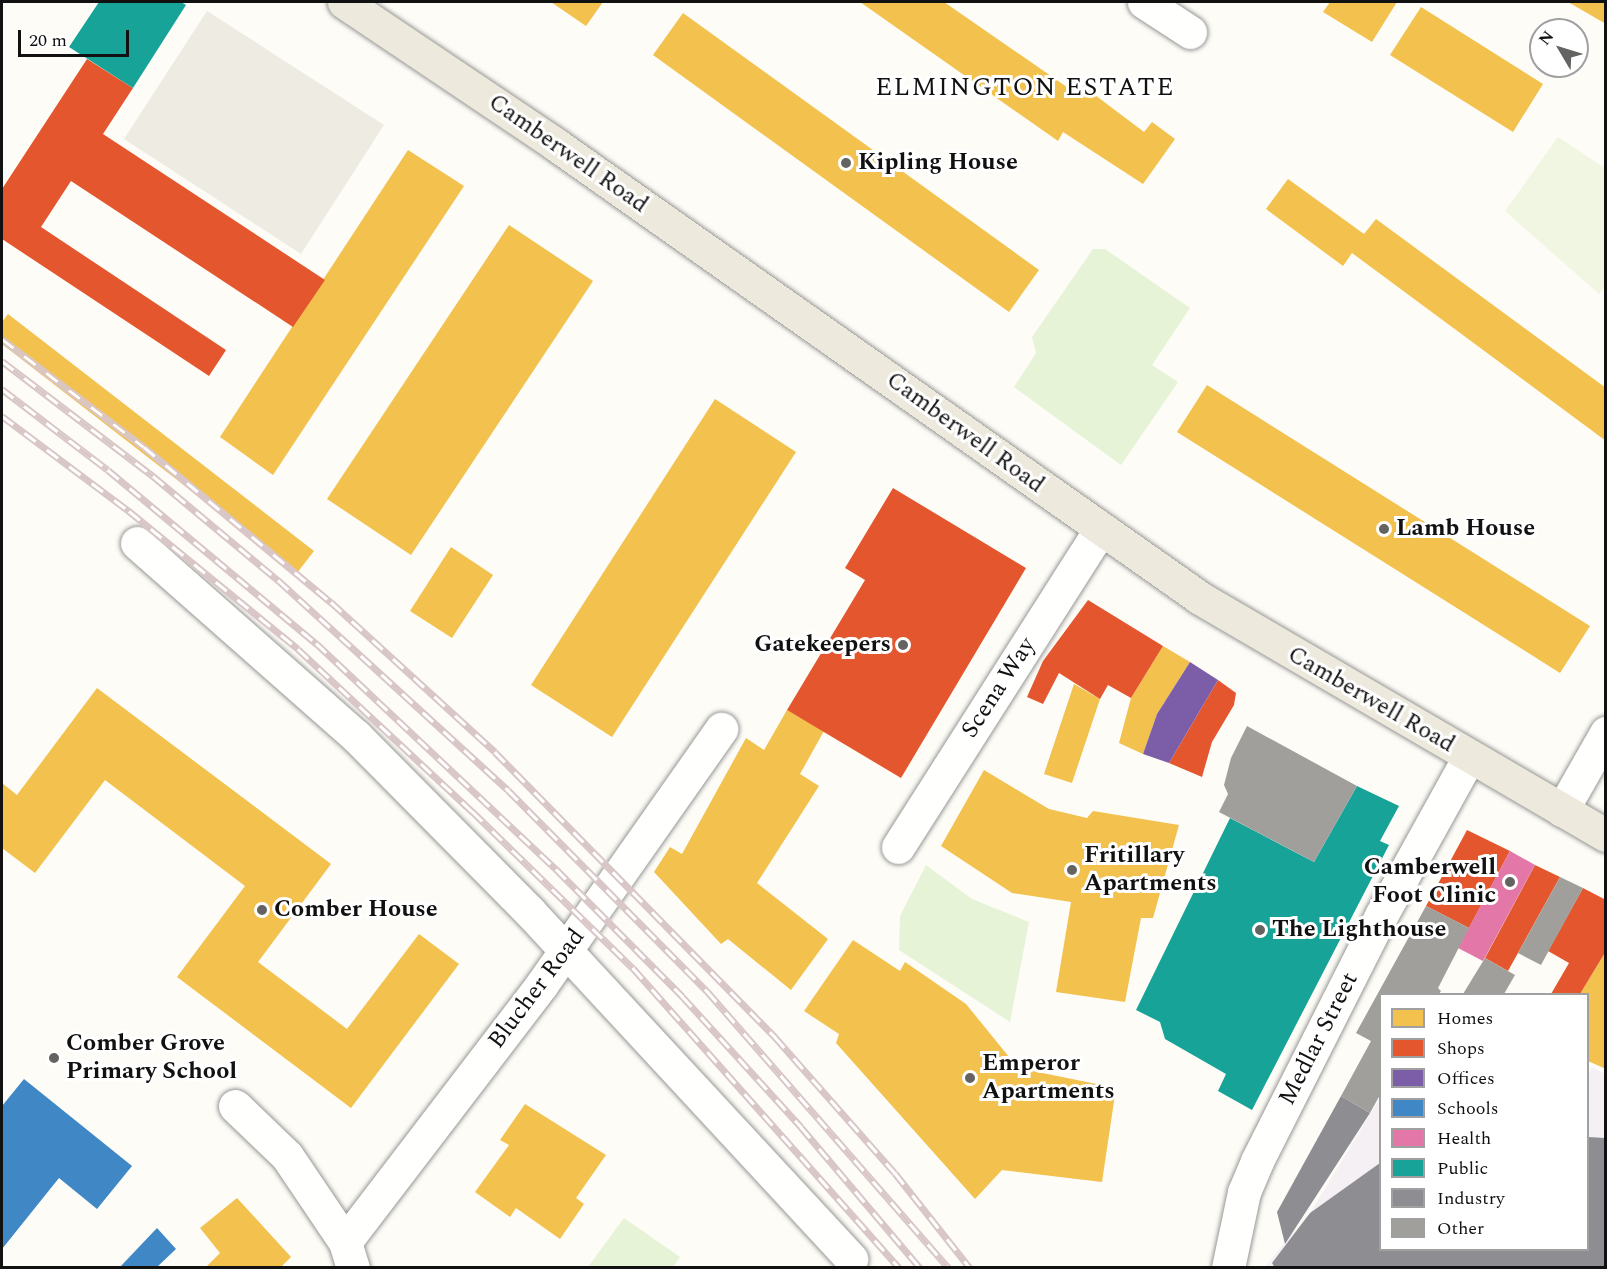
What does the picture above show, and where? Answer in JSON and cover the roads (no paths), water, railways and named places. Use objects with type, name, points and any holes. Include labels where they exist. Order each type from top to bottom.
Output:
[{"type":"main road","name":"Camberwell Road","points":[[344,2],[565,150],[1100,530],[1200,598],[1605,835]]},
{"type":"street","points":[[1144,2],[1190,32]]},
{"type":"street","name":"Scena Way","points":[[898,847],[1100,530]]},
{"type":"street","points":[[138,543],[356,736],[530,912],[565,953],[851,1259]]},
{"type":"street","name":"Blucher Road","points":[[349,1255],[565,953],[721,729]]},
{"type":"street","points":[[1562,810],[1605,734]]},
{"type":"street","name":"Medlar Street","points":[[1228,1268],[1244,1192],[1257,1161],[1382,914],[1469,757]]},
{"type":"street","points":[[235,1106],[287,1156],[349,1255]]},
{"type":"railway","points":[[2,339],[144,447],[331,602],[495,752],[775,1037],[895,1173],[970,1268]]},
{"type":"railway","points":[[2,361],[153,476],[278,580],[508,790],[707,991],[949,1268]]},
{"type":"railway","points":[[2,389],[108,470],[316,643],[556,869],[682,996],[801,1127],[920,1268]]},
{"type":"railway","points":[[2,416],[129,511],[298,649],[472,811],[633,968],[899,1268]]},
{"type":"place","name":"Kipling House","points":[[846,163]]},
{"type":"place","name":"Lamb House","points":[[1384,529]]},
{"type":"place","name":"Gatekeepers","points":[[903,645]]},
{"type":"place","name":"Fritillary Apartments","points":[[1072,870]]},
{"type":"place","name":"Camberwell Foot Clinic","points":[[1510,882]]},
{"type":"place","name":"Comber House","points":[[262,910]]},
{"type":"place","name":"The Lighthouse","points":[[1260,930]]},
{"type":"place","name":"Comber Grove Primary School","points":[[54,1058]]},
{"type":"place","name":"Emperor Apartments","points":[[970,1078]]},
{"type":"district","name":"ELMINGTON ESTATE","points":[[1025,88]]}]
